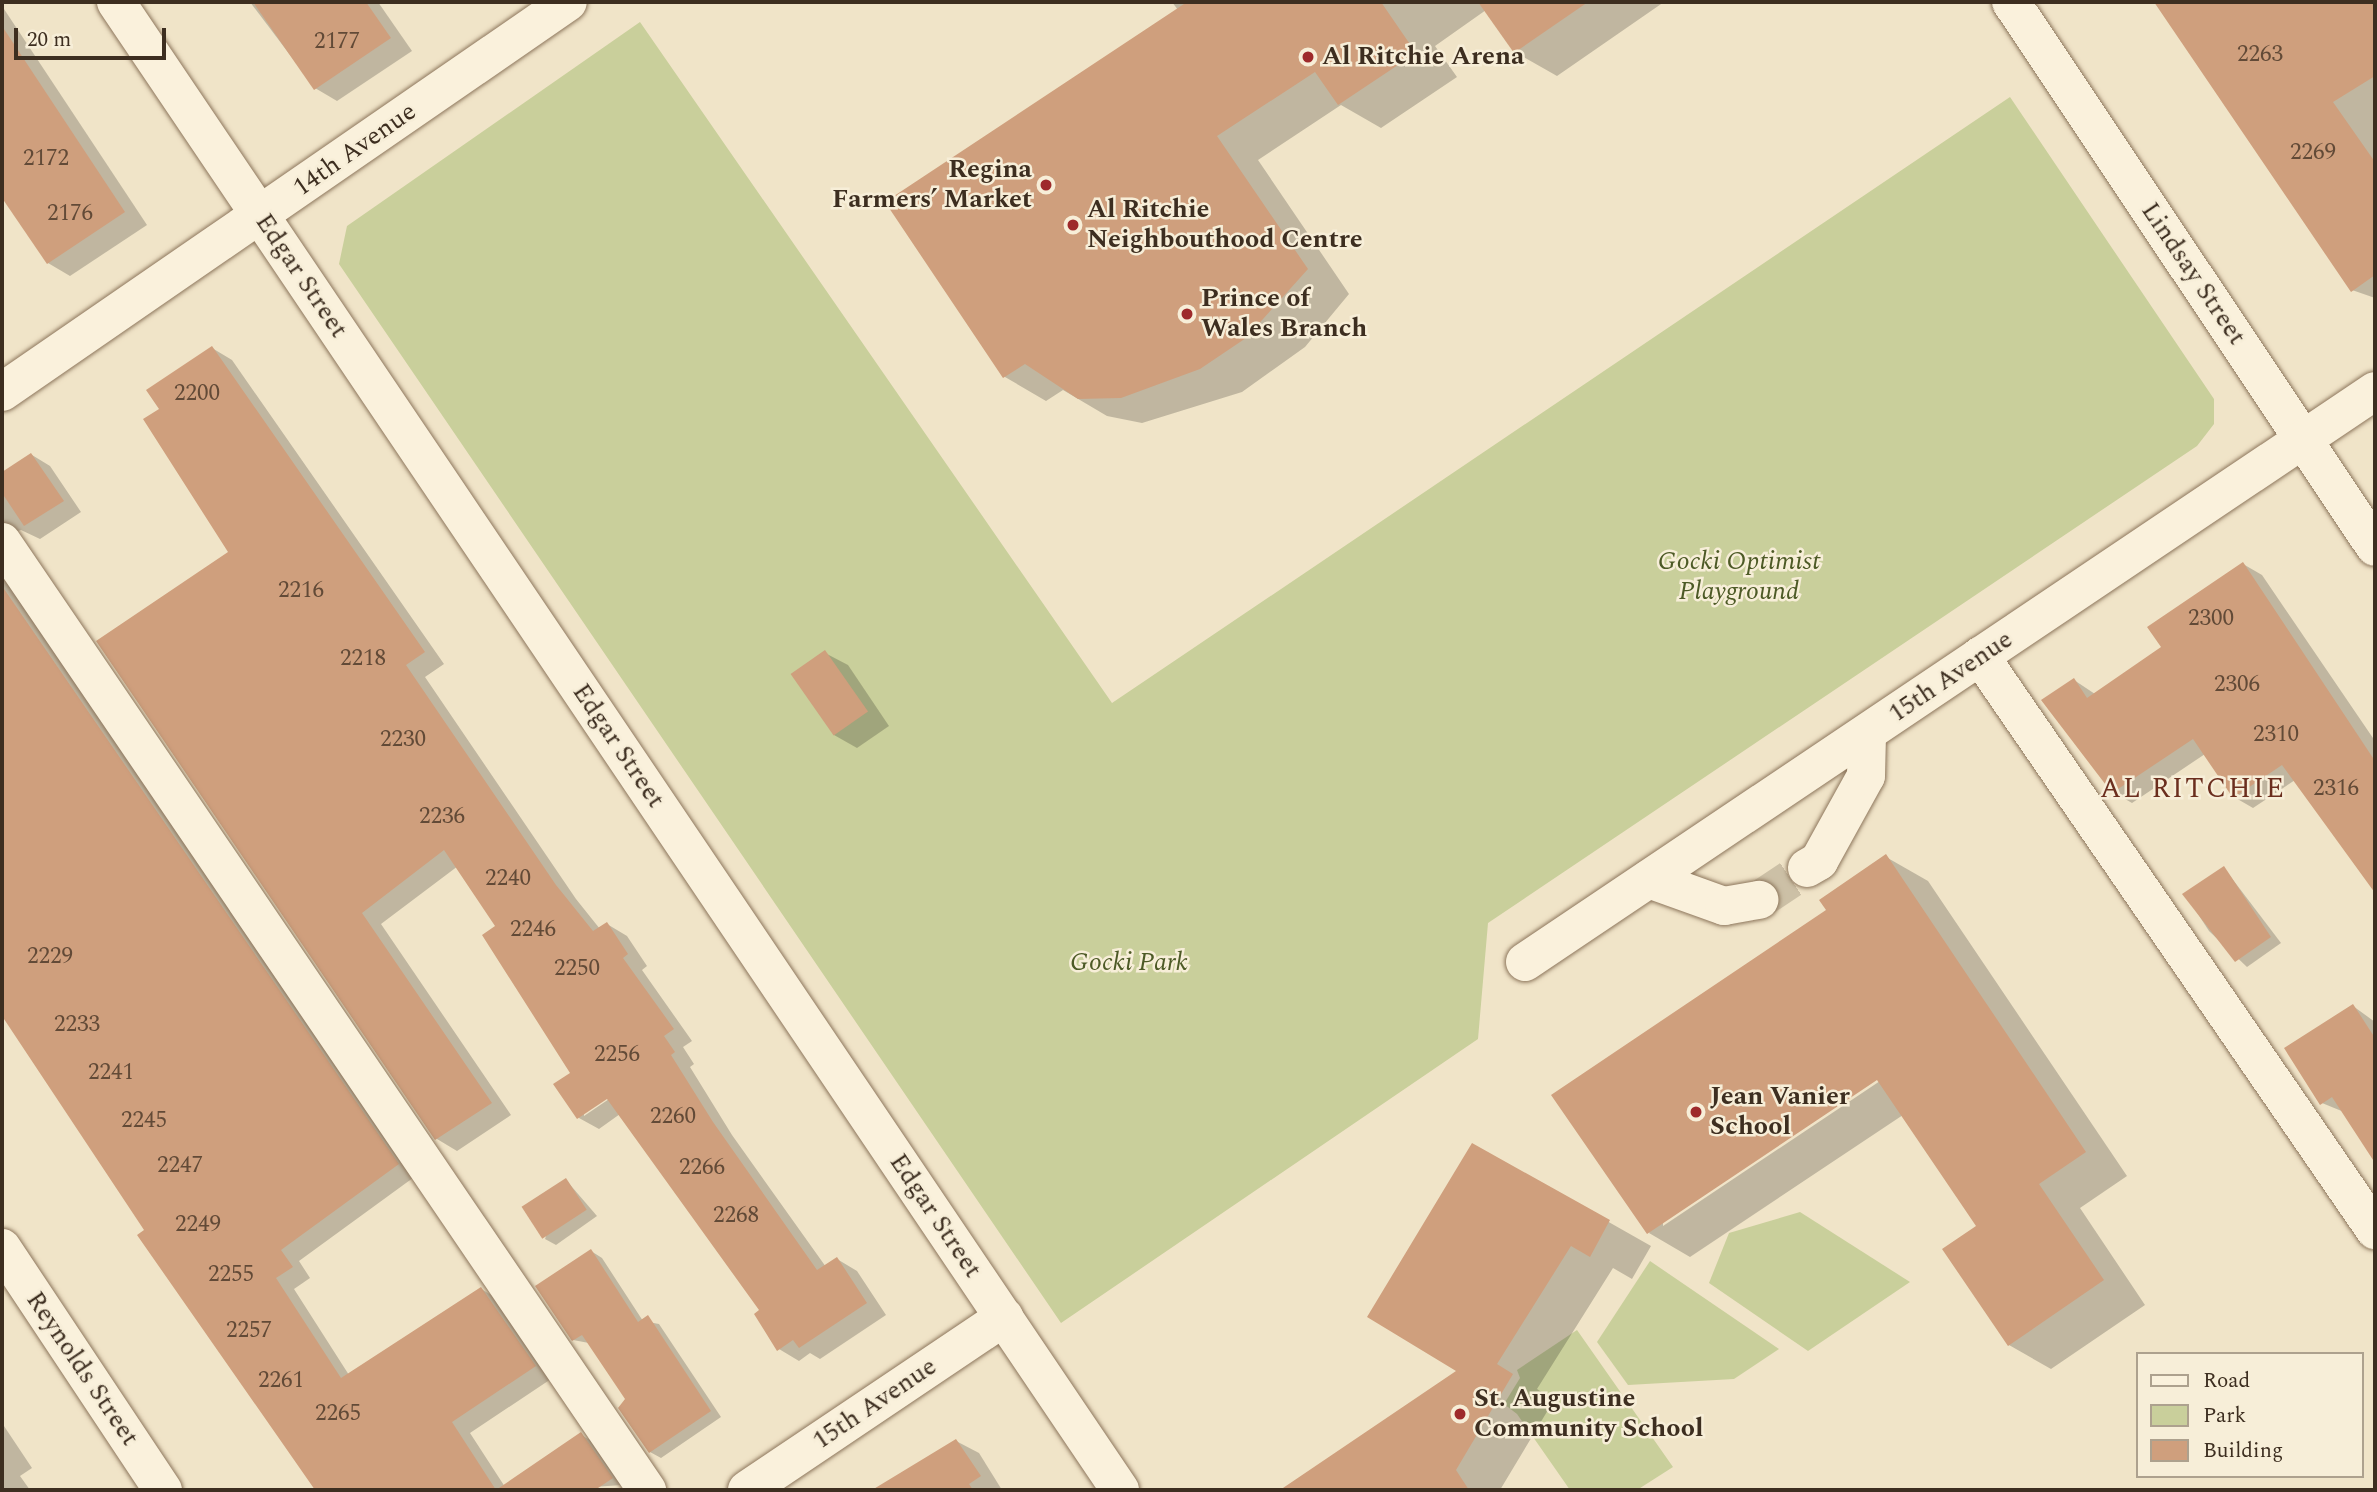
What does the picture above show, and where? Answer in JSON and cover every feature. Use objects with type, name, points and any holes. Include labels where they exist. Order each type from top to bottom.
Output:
[{"type":"street","name":"Edgar Street","points":[[116,2],[1120,1490]]},
{"type":"street","name":"14th Avenue","points":[[2,392],[568,2]]},
{"type":"street","name":"Lindsay Street","points":[[2011,2],[2375,547]]},
{"type":"street","name":"15th Avenue","points":[[1525,962],[2375,391]]},
{"type":"street","points":[[2,542],[647,1490]]},
{"type":"street","points":[[1980,656],[2375,1230]]},
{"type":"street","points":[[1807,868],[1819,861],[1866,776],[1867,734]]},
{"type":"street","points":[[1649,879],[1724,906],[1759,900]]},
{"type":"street","name":"Reynolds Street","points":[[2,1248],[163,1490]]},
{"type":"street","name":"15th Avenue","points":[[747,1490],[1003,1317]]},
{"type":"green space","name":"Gocki Park","points":[[640,22],[1112,703],[2010,97],[2214,399],[2214,424],[2197,446],[1488,923],[1478,1039],[1061,1323],[339,264],[347,226]]},
{"type":"green space","points":[[1800,1212],[1910,1282],[1808,1351],[1709,1283],[1729,1233]]},
{"type":"green space","points":[[1650,1261],[1779,1349],[1734,1379],[1628,1385],[1597,1342]]},
{"type":"green space","points":[[1577,1330],[1673,1467],[1637,1490],[1570,1490],[1517,1414],[1504,1404],[1520,1378],[1517,1370]]},
{"type":"building","points":[[253,2],[366,2],[391,38],[314,90]]},
{"type":"building","points":[[1187,2],[1381,2],[1416,53],[1338,105],[1315,72],[1217,136],[1308,269],[1246,338],[1200,369],[1121,398],[1078,399],[1025,364],[1003,378],[885,202]]},
{"type":"building","name":"Al Ritchie Arena","points":[[1478,2],[1588,2],[1514,53]]},
{"type":"building","points":[[2154,2],[2375,2],[2375,76],[2333,102],[2375,162],[2375,275],[2351,292]]},
{"type":"building","points":[[2,26],[125,212],[47,264],[2,198]]},
{"type":"building","points":[[212,346],[425,652],[406,665],[556,885],[593,931],[607,922],[628,954],[623,958],[674,1029],[664,1036],[675,1052],[671,1055],[713,1122],[817,1270],[837,1257],[867,1303],[799,1348],[793,1340],[777,1351],[754,1314],[759,1310],[607,1099],[577,1119],[553,1084],[570,1073],[482,935],[495,926],[444,850],[362,913],[492,1103],[435,1140],[96,641],[228,552],[143,419],[159,409],[146,390]]},
{"type":"building","points":[[31,453],[64,501],[24,526],[2,493],[2,472]]},
{"type":"building","points":[[2243,562],[2375,761],[2375,893],[2282,765],[2233,798],[2193,739],[2112,793],[2041,700],[2074,678],[2087,698],[2161,647],[2147,627]]},
{"type":"building","points":[[2,586],[399,1164],[281,1250],[293,1267],[276,1278],[341,1378],[481,1287],[536,1366],[452,1422],[496,1490],[315,1490],[137,1235],[144,1230],[2,1016]]},
{"type":"building","points":[[825,650],[868,711],[834,736],[791,674]]},
{"type":"building","name":"Jean Vanier School","points":[[1886,854],[2086,1152],[2039,1184],[2104,1280],[2008,1346],[1942,1249],[1976,1226],[1877,1080],[1647,1234],[1551,1095],[1826,910],[1819,900]]},
{"type":"building","points":[[2224,866],[2271,937],[2235,962],[2182,894]]},
{"type":"building","points":[[2353,1004],[2375,1038],[2375,1163],[2332,1097],[2320,1105],[2284,1048]]},
{"type":"building","points":[[1472,1143],[1610,1220],[1590,1257],[1571,1246],[1497,1364],[1513,1374],[1456,1470],[1469,1490],[1280,1490],[1456,1371],[1367,1317]]},
{"type":"building","points":[[566,1178],[587,1210],[542,1239],[522,1207]]},
{"type":"building","points":[[591,1249],[638,1322],[648,1315],[711,1411],[649,1453],[618,1408],[625,1399],[582,1335],[572,1341],[535,1286]]},
{"type":"building","points":[[581,1432],[613,1478],[595,1490],[496,1490]]},
{"type":"building","points":[[956,1439],[981,1476],[969,1484],[973,1490],[872,1490]]},
{"type":"tunnel","points":[[1759,900],[1807,868]]},
{"type":"place","name":"Al Ritchie Arena","points":[[1308,57]]},
{"type":"place","name":"Regina Farmers’ Market","points":[[1046,185]]},
{"type":"place","name":"Al Ritchie Neighbouthood Centre","points":[[1073,225]]},
{"type":"place","name":"Prince of Wales Branch","points":[[1187,314]]},
{"type":"place","name":"Jean Vanier School","points":[[1696,1112]]},
{"type":"place","name":"St. Augustine Community School","points":[[1460,1414]]},
{"type":"district","name":"AL RITCHIE","points":[[2193,789]]},
{"type":"park label","name":"Gocki Optimist Playground","points":[[1739,577]]}]
